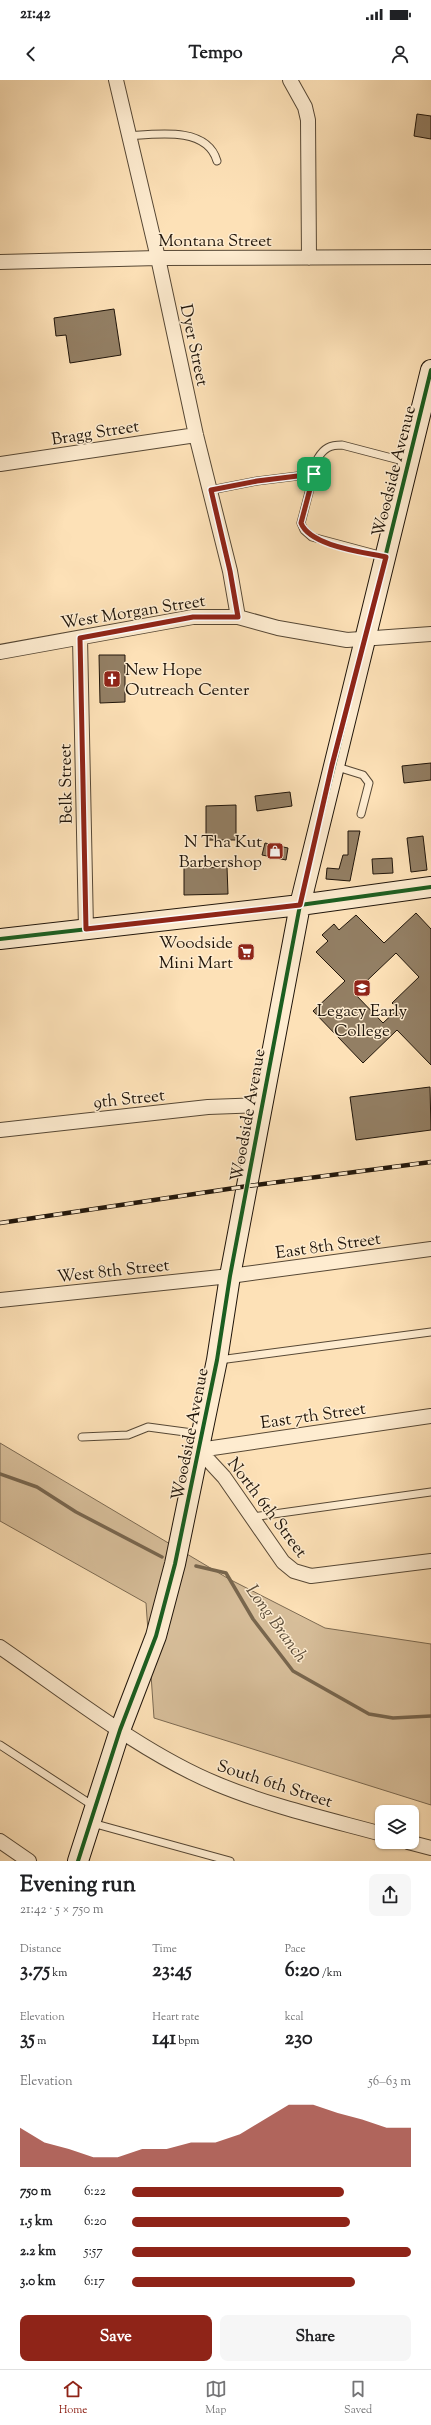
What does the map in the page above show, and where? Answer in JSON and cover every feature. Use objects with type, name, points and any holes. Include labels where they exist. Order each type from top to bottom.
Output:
[{"type":"street","name":"Dyer Street","points":[[116,80],[158,258],[196,435],[211,490],[231,578],[238,617]]},
{"type":"street","points":[[290,80],[305,107],[308,120],[309,258]]},
{"type":"street","name":"Montana Street","points":[[0,262],[158,258],[431,257]]},
{"type":"street","name":"Woodside Avenue","points":[[78,1861],[120,1730],[156,1636],[175,1564],[217,1360],[230,1276],[300,905],[332,765],[366,639],[409,462],[423,416],[430,375]]},
{"type":"street","name":"Bragg Street","points":[[0,464],[196,435]]},
{"type":"street","name":"West Morgan Street","points":[[0,652],[193,617],[238,617],[335,640],[431,634]]},
{"type":"street","name":"Belk Street","points":[[80,638],[86,929]]},
{"type":"street","points":[[0,939],[300,905],[431,887]]},
{"type":"street","name":"9th Street","points":[[0,1130],[208,1107],[262,1105]]},
{"type":"street","name":"East 8th Street","points":[[230,1276],[431,1249]]},
{"type":"street","name":"West 8th Street","points":[[0,1300],[230,1276]]},
{"type":"street","name":"East 7th Street","points":[[201,1442],[431,1416]]},
{"type":"street","name":"North 6th Street","points":[[201,1442],[283,1562],[294,1572],[304,1576],[431,1560]]},
{"type":"street","name":"South 6th Street","points":[[0,1647],[120,1730],[193,1773],[247,1796],[375,1832]]},
{"type":"street","points":[[0,1841],[22,1859]]},
{"type":"street","points":[[419,1845],[431,1848]]},
{"type":"lane","points":[[129,136],[186,136],[209,146],[217,161]]},
{"type":"lane","points":[[386,557],[332,544],[312,537],[304,530],[301,523],[318,458],[323,450],[332,445],[342,445],[409,462]]},
{"type":"lane","points":[[211,490],[257,481],[314,474]]},
{"type":"lane","points":[[332,765],[363,775],[369,783],[360,814]]},
{"type":"lane","points":[[217,1360],[431,1332]]},
{"type":"lane","points":[[82,1438],[128,1435],[148,1427],[201,1442]]},
{"type":"lane","points":[[252,1517],[431,1492]]},
{"type":"lane","points":[[0,1745],[93,1815],[230,1861]]},
{"type":"shaded area","points":[[0,1443],[229,1579],[325,1628],[431,1644],[431,1805],[154,1718],[146,1603],[0,1521]]},
{"type":"building","points":[[417,114],[431,116],[431,139],[414,136]]},
{"type":"building","points":[[114,309],[121,355],[70,363],[66,335],[56,336],[54,318]]},
{"type":"building","name":"New Hope Outreach Center","points":[[99,655],[125,655],[125,702],[100,703]]},
{"type":"building","points":[[431,763],[431,780],[404,783],[402,766]]},
{"type":"building","points":[[290,792],[292,806],[257,811],[255,796]]},
{"type":"building","points":[[236,805],[236,840],[206,840],[206,806]]},
{"type":"building","points":[[348,831],[360,831],[350,881],[326,879],[327,868],[339,869],[343,855],[348,855]]},
{"type":"building","points":[[423,836],[427,870],[411,872],[407,838]]},
{"type":"building","name":"N Tha Kut Barbershop","points":[[265,843],[288,848],[286,860],[262,855]]},
{"type":"building","points":[[392,858],[393,873],[373,874],[372,859]]},
{"type":"building","points":[[203,866],[203,868],[227,867],[228,894],[184,895],[184,867]]},
{"type":"building","points":[[416,913],[431,929],[431,1065],[397,1030],[363,1063],[313,1011],[345,981],[316,952],[328,941],[322,935],[334,924],[339,930],[356,915],[384,943]],"holes":[[[396,953],[419,977],[392,1003],[398,1009],[383,1023],[354,993]]]},
{"type":"building","points":[[430,1087],[431,1130],[356,1140],[350,1097]]},
{"type":"waterway","name":"Long Branch","points":[[0,1474],[37,1487],[76,1512],[162,1557]]},
{"type":"waterway","name":"Long Branch","points":[[196,1566],[226,1573],[253,1619],[293,1671],[369,1714],[393,1718],[431,1716]]},
{"type":"railway","points":[[0,1223],[248,1186],[431,1162]]},
{"type":"cycle path","points":[[78,1861],[120,1730],[156,1636],[175,1564],[217,1360],[230,1276],[300,905],[431,370]]},
{"type":"cycle path","points":[[0,939],[300,905],[431,887]]},
{"type":"place","name":"New Hope Outreach Center","points":[[112,679]]},
{"type":"place","name":"N Tha Kut Barbershop","points":[[275,851]]},
{"type":"place","name":"Woodside Mini Mart","points":[[246,952]]},
{"type":"place","name":"Legacy Early College","points":[[362,988]]},
{"type":"route","points":[[314,474],[301,523],[304,530],[312,537],[332,544],[386,557],[366,639],[332,765],[300,905],[86,929],[80,638],[193,617],[217,615],[238,617],[236,599],[211,490],[288,476],[314,474]]}]
